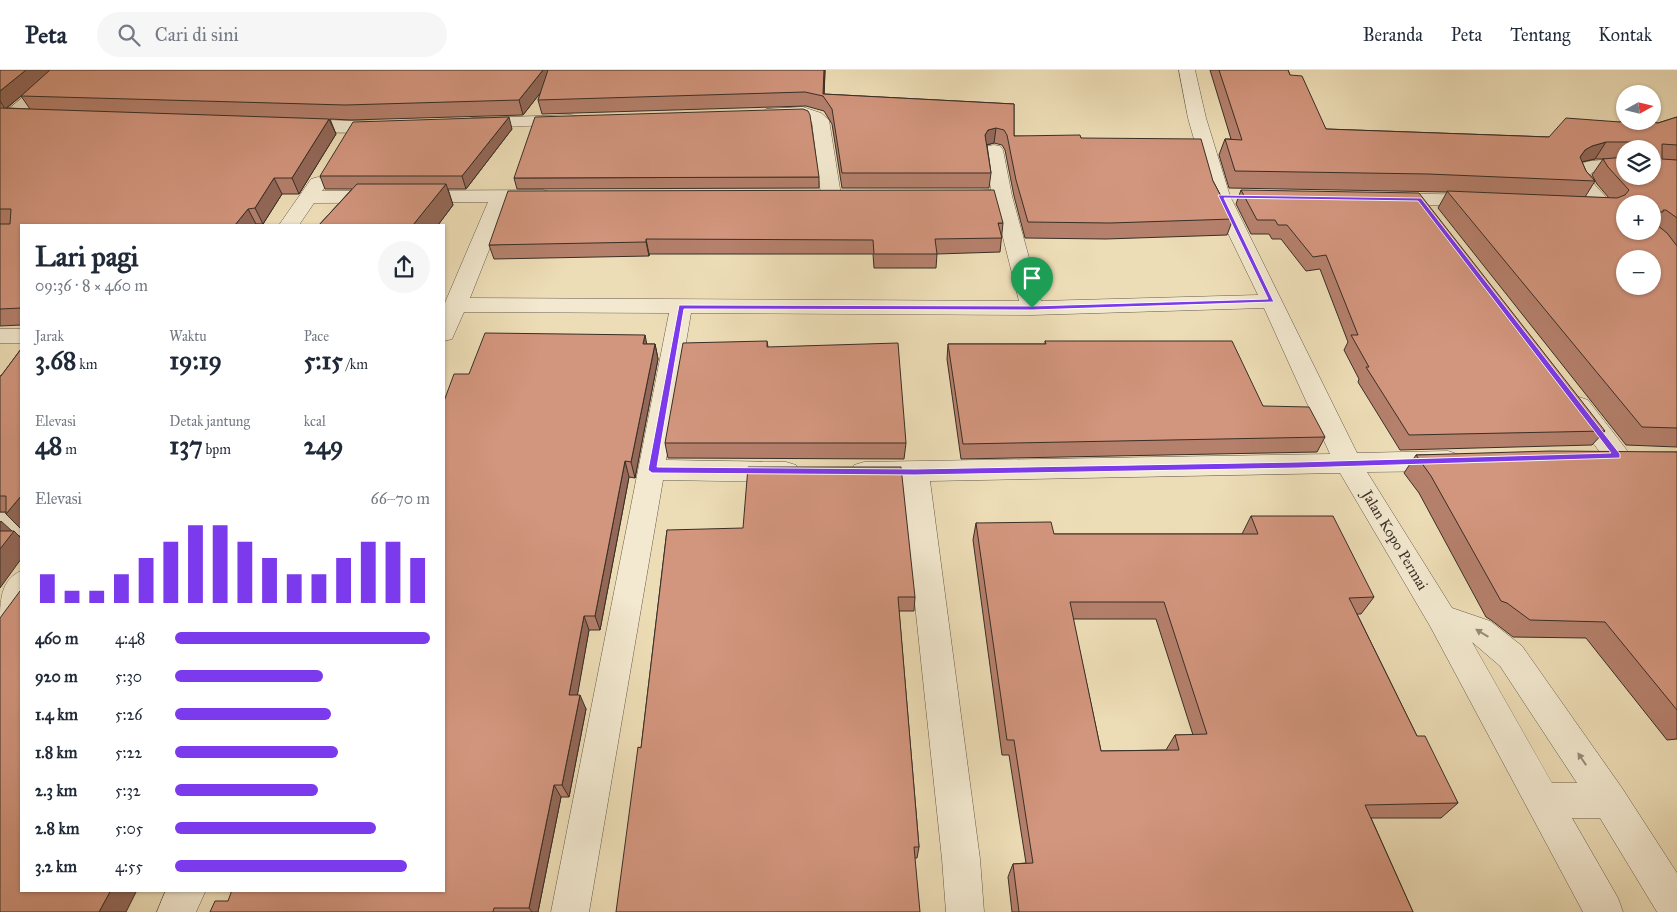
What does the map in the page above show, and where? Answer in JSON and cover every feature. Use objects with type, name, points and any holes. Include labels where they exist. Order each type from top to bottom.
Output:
[{"type":"street","points":[[6,116],[65,70]]},
{"type":"street","name":"Jalan Kopo Permai","points":[[1187,70],[1197,118],[1233,197],[1272,300],[1348,463],[1441,617],[1604,912]]},
{"type":"street","points":[[755,114],[805,113],[812,114],[820,120],[830,195]]},
{"type":"street","points":[[6,116],[37,116]]},
{"type":"street","points":[[459,124],[588,119]]},
{"type":"street","points":[[280,124],[346,135],[400,126]]},
{"type":"street","points":[[994,150],[1002,196],[1032,308]]},
{"type":"street","points":[[290,224],[309,198],[328,166]]},
{"type":"street","points":[[1562,204],[1612,210],[1586,187],[1580,173],[1590,166],[1616,166]]},
{"type":"street","points":[[309,198],[558,196]]},
{"type":"street","points":[[935,196],[1002,196]]},
{"type":"street","points":[[445,331],[500,197]]},
{"type":"street","points":[[1371,198],[1496,202]]},
{"type":"street","points":[[1419,199],[1437,222]]},
{"type":"street","points":[[455,305],[1032,308],[1272,300]]},
{"type":"street","points":[[570,912],[681,307]]},
{"type":"street","points":[[0,336],[20,336]]},
{"type":"street","points":[[1563,386],[1627,456],[1588,457]]},
{"type":"street","points":[[839,472],[1469,460]]},
{"type":"street","points":[[652,470],[810,472]]},
{"type":"street","points":[[915,472],[961,859],[965,912]]},
{"type":"street","points":[[0,524],[20,524]]},
{"type":"street","points":[[0,612],[20,584]]},
{"type":"street","points":[[1441,617],[1479,630],[1511,656],[1609,800],[1677,908]]},
{"type":"street","points":[[1542,800],[1609,800]]},
{"type":"street","points":[[176,912],[186,892]]},
{"type":"building","points":[[0,70],[26,70],[0,91]]},
{"type":"building","points":[[50,70],[543,70],[519,100],[345,105],[21,96]]},
{"type":"building","points":[[548,70],[824,70],[823,94],[1014,104],[1014,136],[1080,135],[1081,138],[1201,139],[1213,181],[1233,219],[1110,223],[1028,222],[1016,180],[1007,135],[1004,130],[996,128],[988,130],[985,135],[991,173],[842,173],[832,109],[823,96],[805,92],[538,100]]},
{"type":"building","points":[[1219,70],[1288,70],[1290,75],[1302,76],[1326,129],[1549,137],[1566,118],[1616,122],[1616,130],[1661,130],[1661,122],[1677,117],[1677,145],[1662,144],[1662,159],[1677,160],[1677,218],[1666,210],[1661,212],[1661,195],[1625,195],[1629,190],[1624,185],[1661,185],[1661,140],[1616,140],[1616,142],[1606,142],[1585,150],[1580,157],[1586,171],[1595,181],[1428,174],[1235,171],[1225,139],[1242,140]]},
{"type":"building","points":[[0,108],[329,119],[292,178],[274,178],[255,208],[248,209],[236,224],[20,224],[20,308],[0,309],[0,224],[10,224],[11,209],[0,209]]},
{"type":"building","points":[[803,109],[808,111],[810,115],[819,177],[514,178],[535,117]]},
{"type":"building","points":[[509,117],[462,176],[320,176],[353,122]]},
{"type":"building","points":[[1616,158],[1616,176],[1608,167],[1603,159]]},
{"type":"building","points":[[357,184],[446,184],[414,224],[320,224]]},
{"type":"building","points":[[994,190],[1003,223],[998,223],[1002,238],[935,239],[937,254],[874,254],[873,240],[646,239],[646,242],[489,245],[508,191]]},
{"type":"building","points":[[1241,190],[1419,193],[1605,431],[1409,435],[1366,367],[1369,367],[1351,335],[1358,335],[1326,255],[1313,257],[1287,225],[1278,225],[1275,220],[1257,220]]},
{"type":"building","points":[[1447,191],[1616,198],[1616,240],[1661,240],[1661,228],[1667,233],[1677,246],[1677,428],[1642,427]]},
{"type":"building","points":[[485,333],[645,335],[643,344],[655,344],[631,462],[625,461],[595,616],[584,616],[569,695],[580,695],[562,785],[554,785],[529,908],[494,908],[493,912],[210,912],[215,901],[228,901],[231,892],[445,892],[445,398],[454,374],[469,374]]},
{"type":"building","points":[[767,341],[767,347],[898,343],[906,443],[665,443],[683,343]]},
{"type":"building","points":[[1045,341],[1232,341],[1263,406],[1309,407],[1325,437],[963,444],[948,344],[1046,344]]},
{"type":"building","points":[[20,350],[20,497],[6,514],[6,496],[0,496],[1,376]]},
{"type":"building","points":[[1551,451],[1677,452],[1677,710],[1605,622],[1530,620],[1507,603],[1501,601],[1431,476],[1416,455]]},
{"type":"building","points":[[748,467],[901,467],[915,597],[898,597],[919,847],[914,847],[920,912],[616,912],[638,747],[641,748],[667,530],[743,528]]},
{"type":"building","points":[[1251,516],[1333,516],[1374,597],[1349,598],[1417,736],[1425,736],[1458,803],[1365,805],[1413,912],[1019,912],[1013,864],[1033,863],[1014,740],[1007,740],[976,523],[1051,522],[1054,534],[1258,534]],"holes":[[[1070,602],[1164,602],[1207,734],[1175,735],[1179,750],[1101,751]]]},
{"type":"building","points":[[0,531],[14,531],[0,549]]},
{"type":"building","points":[[20,591],[20,892],[110,892],[99,912],[0,912],[0,618]]},
{"type":"route","points":[[1220,196],[1419,199],[1617,456],[1299,465],[915,472],[652,470],[681,307],[1032,308],[1272,300],[1220,196]]}]
